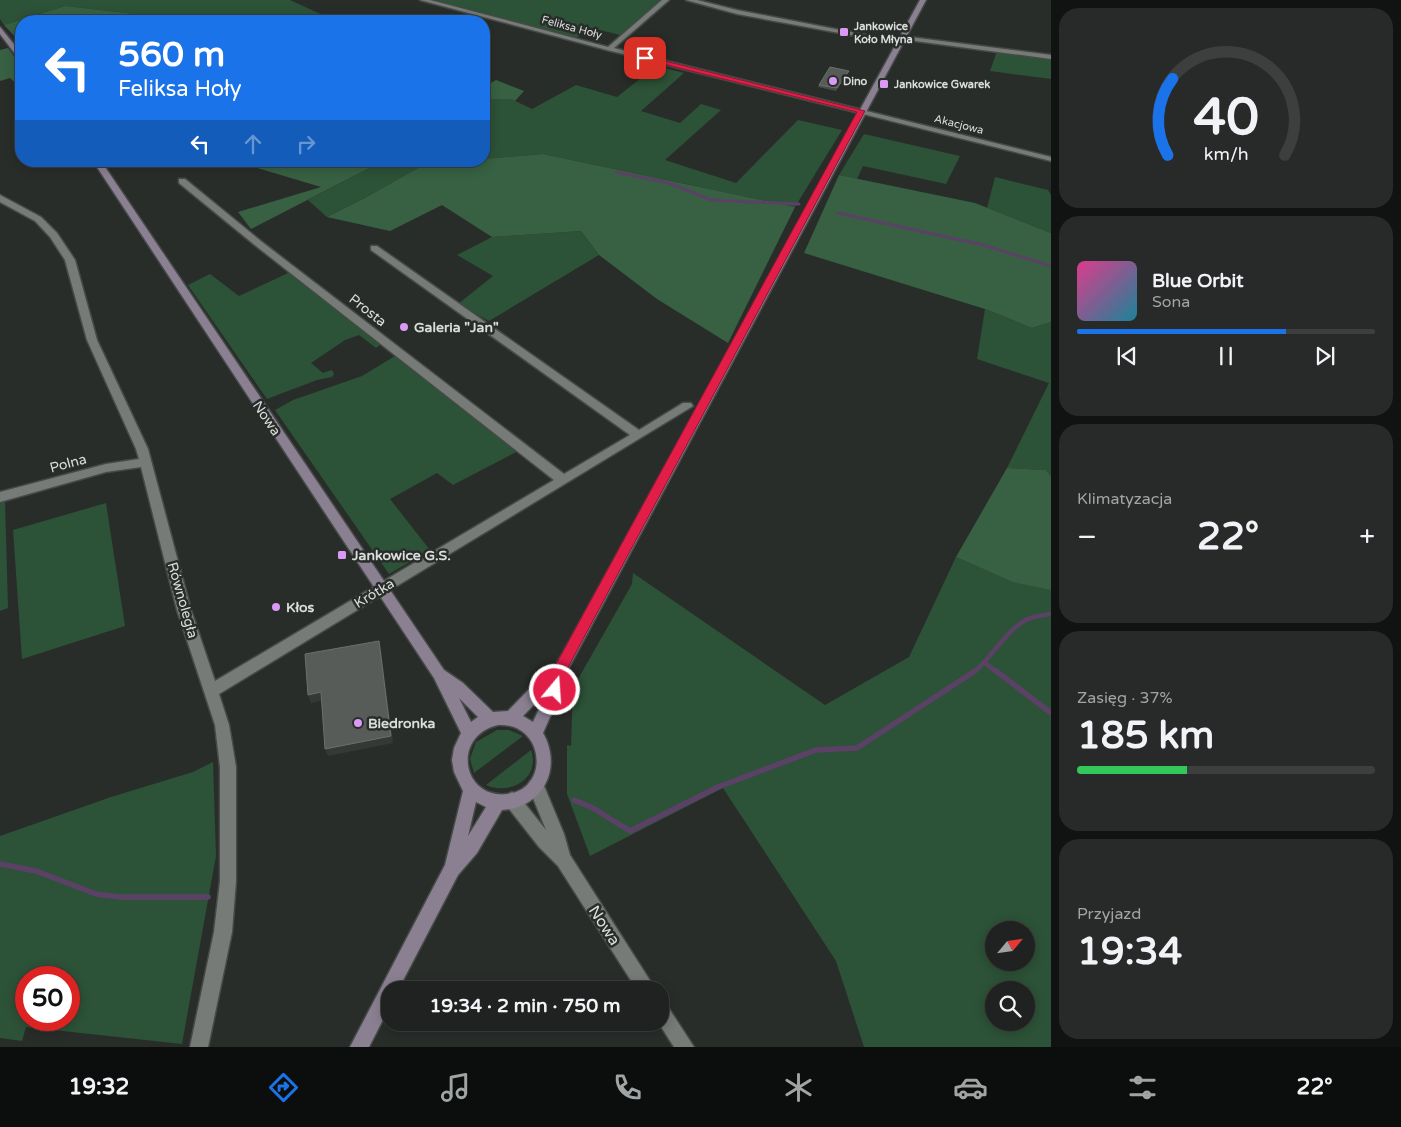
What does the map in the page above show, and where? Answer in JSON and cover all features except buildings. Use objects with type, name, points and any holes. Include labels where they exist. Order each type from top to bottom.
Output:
[{"type":"main road","points":[[536,733],[555,690],[559,672],[861,111],[923,0]]},
{"type":"main road","points":[[0,29],[15,50]]},
{"type":"main road","name":"Nowa","points":[[101,167],[439,674],[447,694],[469,734]]},
{"type":"main road","points":[[511,719],[543,685],[559,672]]},
{"type":"main road","name":"Nowa","points":[[439,674],[458,688],[491,720]]},
{"type":"main road","points":[[511,719],[528,726],[536,733],[544,747],[546,763],[541,779],[525,795],[505,801],[486,798],[471,789],[463,778],[459,765],[460,752],[469,734],[476,727],[491,720],[511,719]]},
{"type":"main road","points":[[452,869],[471,789]]},
{"type":"main road","points":[[359,1047],[452,869],[505,801]]},
{"type":"street","name":"Feliksa Hoły","points":[[423,0],[480,15]]},
{"type":"street","points":[[609,49],[666,0]]},
{"type":"street","points":[[689,0],[737,12],[1051,57]]},
{"type":"street","name":"Feliksa Hoły","points":[[490,18],[861,111]]},
{"type":"street","name":"Akacjowa","points":[[861,111],[1051,159]]},
{"type":"street","name":"Prosta","points":[[182,181],[259,244],[562,480]]},
{"type":"street","name":"Równoległa","points":[[0,198],[38,219],[54,235],[70,260],[92,340],[128,416],[145,462],[184,610],[212,690],[227,749],[228,881],[223,932],[199,1047]]},
{"type":"street","points":[[374,248],[638,434]]},
{"type":"street","name":"Krótka","points":[[212,690],[687,406]]},
{"type":"street","name":"Polna","points":[[0,497],[106,468],[145,462]]},
{"type":"street","name":"Nowa","points":[[536,786],[556,834],[564,860]]},
{"type":"street","name":"Nowa","points":[[505,801],[564,860],[641,981]]},
{"type":"street","points":[[669,1023],[685,1047]]},
{"type":"green space","points":[[0,0],[290,0],[323,15],[138,15],[65,6],[36,15],[15,15],[15,22],[4,25],[0,19]]},
{"type":"green space","points":[[434,0],[662,0],[624,36],[592,28],[574,39]]},
{"type":"green space","points":[[65,6],[138,15],[36,15]]},
{"type":"green space","points":[[15,22],[15,37],[4,25]]},
{"type":"green space","points":[[8,48],[15,58],[15,83],[10,78],[0,81],[0,50]]},
{"type":"green space","points":[[997,51],[1051,59],[1051,79],[990,71]]},
{"type":"green space","points":[[656,66],[684,73],[641,111],[680,123],[701,104],[721,110],[665,160],[736,183],[798,120],[842,130],[795,207],[543,154],[490,158],[490,99],[511,99],[532,109],[576,85],[617,97]]},
{"type":"green space","points":[[496,80],[524,91],[515,101],[511,99],[490,99],[490,83]]},
{"type":"green space","points":[[864,134],[960,156],[946,184],[863,166],[857,179],[839,175]]},
{"type":"green space","points":[[543,154],[795,207],[728,343],[657,299],[599,255],[581,231],[492,237],[442,205],[390,231],[327,217],[420,167],[490,167],[490,158]]},
{"type":"green space","points":[[254,167],[371,167],[251,229],[238,212],[321,187]]},
{"type":"green space","points":[[371,167],[420,167],[327,217],[308,200]]},
{"type":"green space","points":[[839,175],[975,203],[1051,233],[1051,322],[1032,328],[985,309],[804,253]]},
{"type":"green space","points":[[995,177],[1048,190],[1051,195],[1051,233],[987,208]]},
{"type":"green space","points":[[581,231],[599,255],[489,321],[458,304],[493,276],[457,255],[492,237]]},
{"type":"green space","points":[[290,272],[380,345],[376,348],[359,335],[345,340],[311,363],[323,373],[332,370],[334,374],[332,377],[317,380],[267,399],[188,285],[210,274],[239,296]]},
{"type":"green space","points":[[985,309],[1032,328],[1051,322],[1051,476],[1046,470],[1007,468],[1049,383],[977,359]]},
{"type":"green space","points":[[395,356],[518,451],[453,485],[437,473],[390,499],[430,550],[389,574],[275,410],[293,400],[362,376]]},
{"type":"green space","points":[[1007,468],[1046,470],[1051,476],[1051,590],[1013,582],[956,557]]},
{"type":"green space","points":[[5,501],[8,608],[0,611],[0,502]]},
{"type":"green space","points":[[106,503],[125,626],[22,659],[13,530]]},
{"type":"green space","points":[[1051,554],[1051,1047],[864,1047],[836,961],[723,788],[590,856],[567,794],[567,745],[571,746],[573,688],[632,584],[633,573],[825,705],[909,657],[956,557],[1007,579]]},
{"type":"green space","points":[[497,730],[509,730],[523,736],[474,773],[470,759],[476,742]]},
{"type":"green space","points":[[531,750],[532,769],[521,782],[505,788],[495,788],[486,785]]},
{"type":"green space","points":[[213,762],[216,856],[182,1044],[63,1031],[80,1031],[80,966],[15,966],[15,1031],[25,1031],[22,1041],[0,1038],[0,836],[111,797],[193,772]]},
{"type":"waterway","points":[[616,172],[669,183],[711,200],[799,204]]},
{"type":"waterway","points":[[838,213],[983,245],[1051,266]]},
{"type":"waterway","points":[[973,673],[1015,627],[1031,618],[1051,614]]},
{"type":"waterway","points":[[985,663],[998,673]]},
{"type":"waterway","points":[[574,800],[593,808],[630,831],[718,787],[816,750],[857,748],[975,671]]},
{"type":"waterway","points":[[996,671],[1051,713]]},
{"type":"waterway","points":[[0,864],[36,871],[96,894],[120,897],[208,897]]},
{"type":"place","name":"Jankowice Koło Młyna","points":[[844,32]]},
{"type":"place","name":"Dino","points":[[833,81]]},
{"type":"place","name":"Jankowice Gwarek","points":[[884,84]]},
{"type":"place","name":"Galeria \"Jan\"","points":[[404,327]]},
{"type":"place","name":"Jankowice G.S.","points":[[342,555]]},
{"type":"place","name":"Kłos","points":[[276,607]]},
{"type":"place","name":"Biedronka","points":[[358,723]]},
{"type":"route","points":[[555,690],[559,672],[861,111],[645,58]]}]
